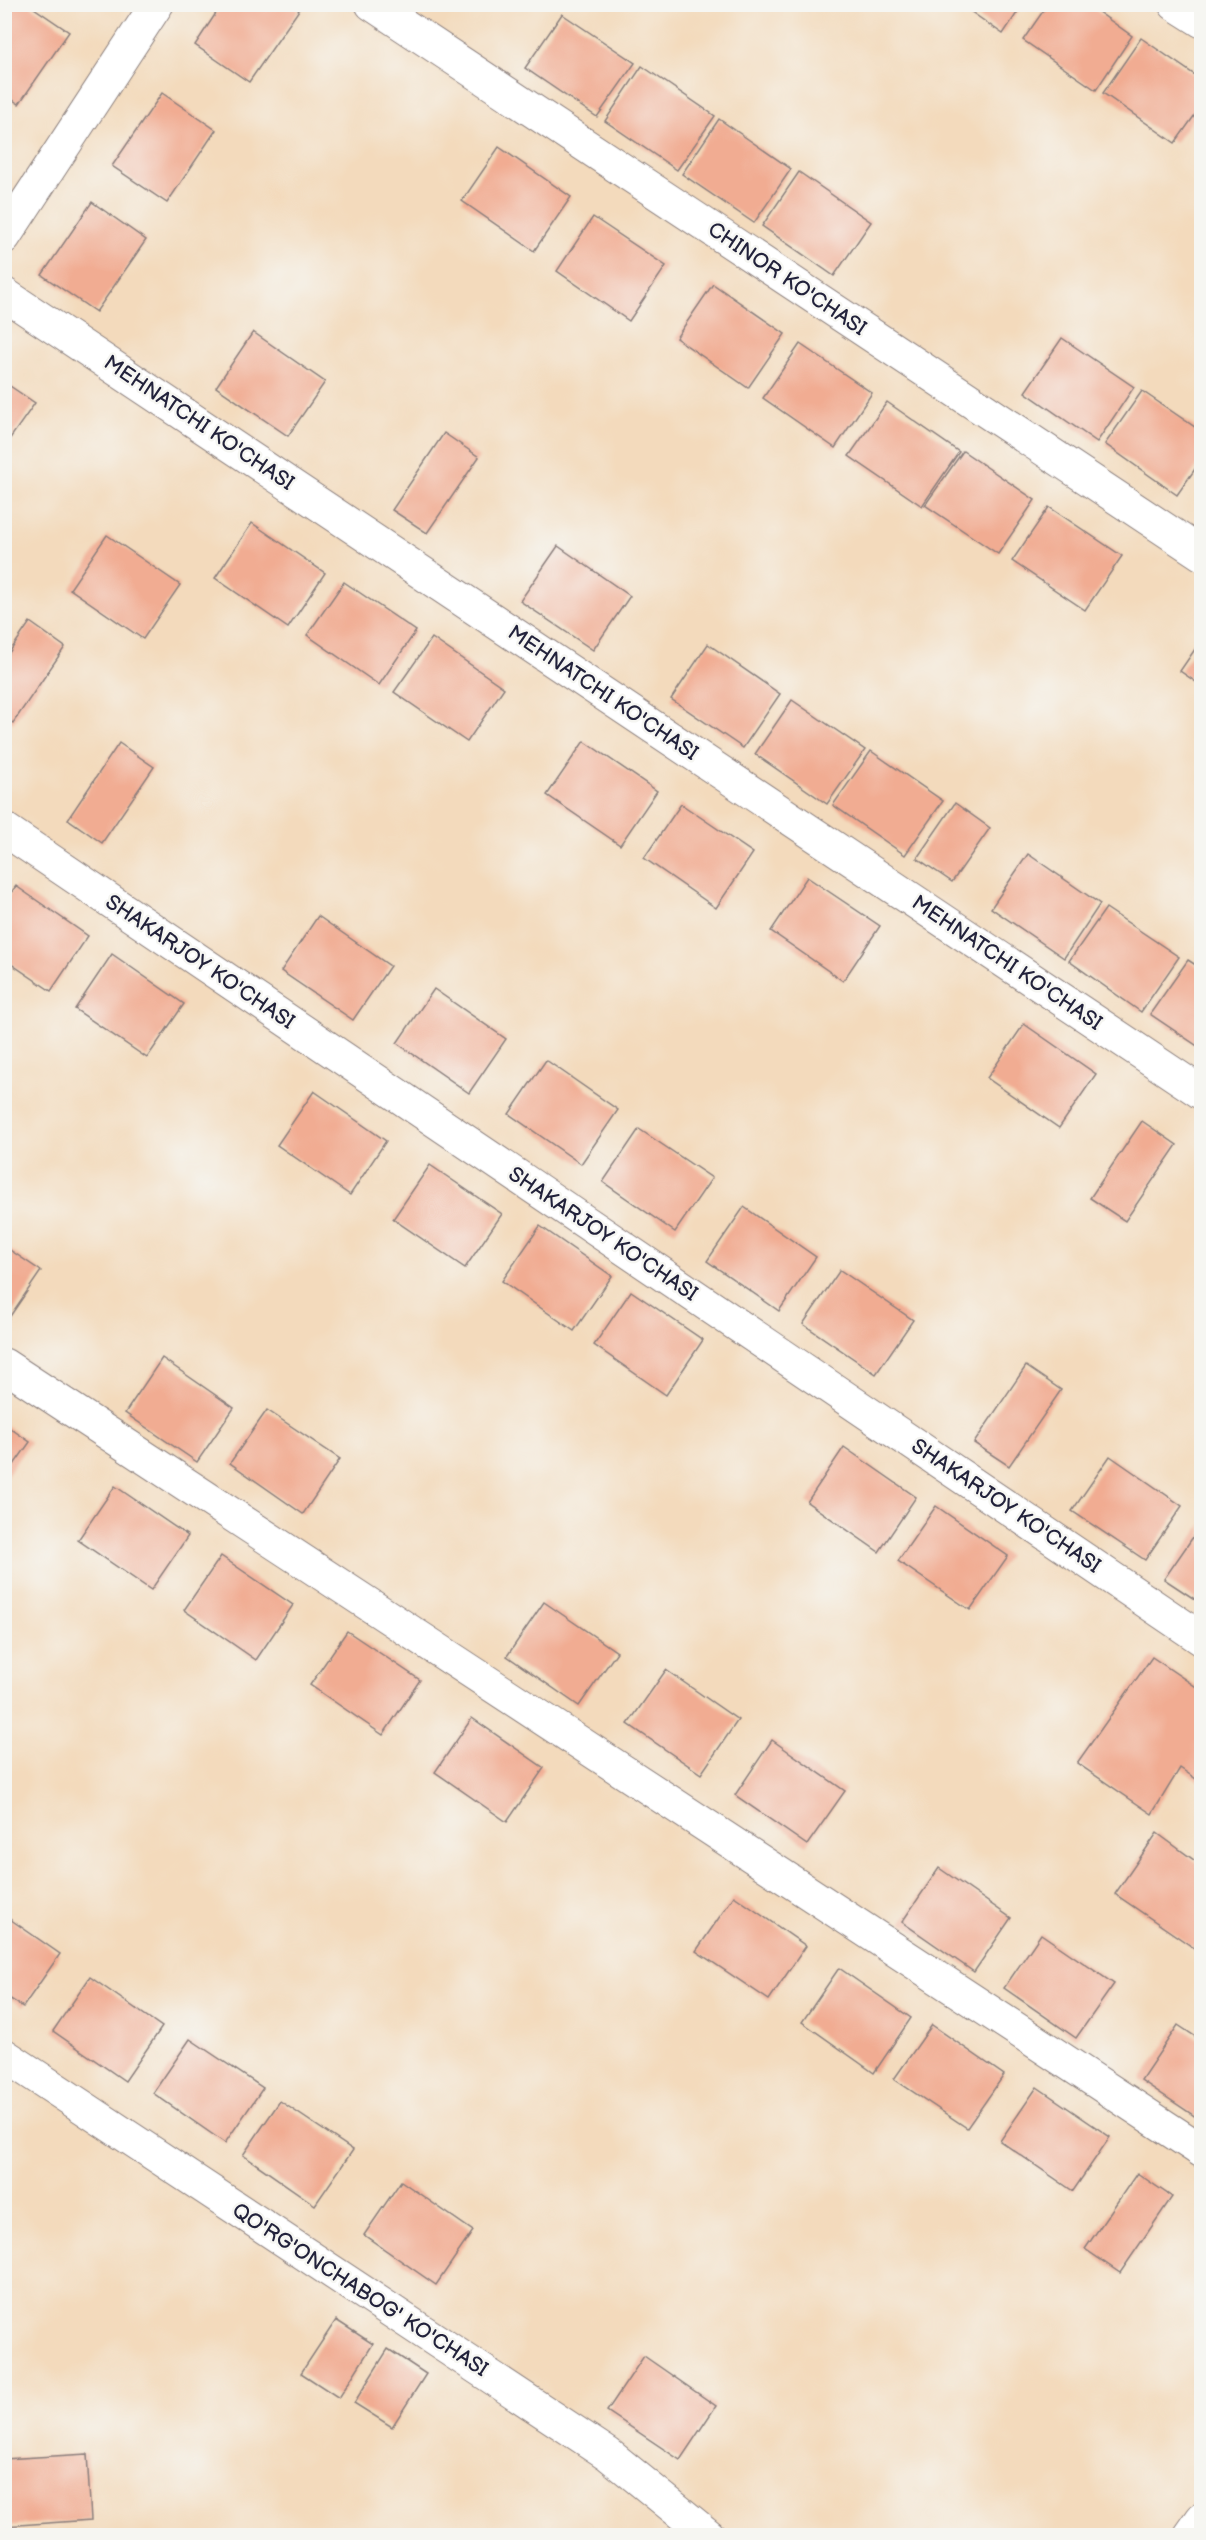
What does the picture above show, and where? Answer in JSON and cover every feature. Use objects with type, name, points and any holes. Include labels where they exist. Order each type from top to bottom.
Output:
[{"type":"street","points":[[4,237],[157,4]]},
{"type":"street","name":"CHINOR KO'CHASI","points":[[372,4],[1202,554]]},
{"type":"street","points":[[1175,4],[1202,21]]},
{"type":"street","name":"MEHNATCHI KO'CHASI","points":[[4,294],[1202,1093]]},
{"type":"street","name":"SHAKARJOY KO'CHASI","points":[[4,829],[1202,1639]]},
{"type":"street","points":[[4,1365],[1202,2151]]},
{"type":"street","name":"QO'RG'ONCHABOG' KO'CHASI","points":[[4,2055],[608,2454],[709,2535]]},
{"type":"street","points":[[1190,2535],[1202,2519]]},
{"type":"building","points":[[8,4],[28,4],[69,32],[19,104],[4,94],[4,10]]},
{"type":"building","points":[[222,4],[291,4],[299,10],[249,82],[195,45]]},
{"type":"building","points":[[960,4],[1023,4],[1003,34]]},
{"type":"building","points":[[1048,4],[1087,4],[1132,36],[1096,90],[1023,40]]},
{"type":"building","points":[[562,14],[635,63],[597,117],[525,68]]},
{"type":"building","points":[[1141,38],[1202,80],[1202,105],[1175,143],[1103,93]]},
{"type":"building","points":[[642,66],[715,116],[677,170],[605,121]]},
{"type":"building","points":[[162,93],[216,130],[167,203],[112,166]]},
{"type":"building","points":[[719,119],[791,169],[754,223],[682,174]]},
{"type":"building","points":[[499,147],[571,197],[534,251],[462,201]]},
{"type":"building","points":[[799,172],[871,222],[834,276],[762,226]]},
{"type":"building","points":[[92,202],[146,240],[96,312],[42,275]]},
{"type":"building","points":[[593,217],[666,266],[629,321],[557,271]]},
{"type":"building","points":[[713,284],[785,334],[748,388],[676,338]]},
{"type":"building","points":[[253,332],[325,382],[288,436],[216,387]]},
{"type":"building","points":[[1062,338],[1134,387],[1097,442],[1025,392]]},
{"type":"building","points":[[800,344],[872,393],[835,448],[763,398]]},
{"type":"building","points":[[4,382],[35,403],[4,447]]},
{"type":"building","points":[[1142,391],[1202,432],[1202,459],[1177,495],[1105,444]]},
{"type":"building","points":[[887,402],[959,452],[922,506],[849,456]]},
{"type":"building","points":[[444,433],[479,457],[427,533],[392,510]]},
{"type":"building","points":[[963,451],[1035,500],[998,554],[925,505]]},
{"type":"building","points":[[1049,507],[1122,556],[1085,610],[1012,561]]},
{"type":"building","points":[[252,523],[325,573],[288,628],[215,578]]},
{"type":"building","points":[[107,535],[180,585],[143,639],[70,589]]},
{"type":"building","points":[[558,546],[630,596],[593,650],[520,601]]},
{"type":"building","points":[[344,582],[416,631],[379,685],[307,635]]},
{"type":"building","points":[[30,622],[65,647],[13,723],[4,717],[4,660]]},
{"type":"building","points":[[432,638],[504,688],[467,742],[394,692]]},
{"type":"building","points":[[1202,639],[1202,686],[1180,671]]},
{"type":"building","points":[[708,644],[780,694],[743,748],[671,699]]},
{"type":"building","points":[[792,700],[865,750],[827,804],[755,754]]},
{"type":"building","points":[[584,741],[657,791],[620,845],[547,795]]},
{"type":"building","points":[[119,743],[154,767],[102,843],[68,819]]},
{"type":"building","points":[[871,751],[943,801],[905,855],[833,805]]},
{"type":"building","points":[[955,803],[990,828],[952,882],[917,858]]},
{"type":"building","points":[[681,804],[753,853],[716,908],[644,858]]},
{"type":"building","points":[[1028,854],[1100,904],[1064,958],[991,908]]},
{"type":"building","points":[[807,877],[880,926],[843,981],[771,931]]},
{"type":"building","points":[[16,886],[88,936],[51,991],[4,959],[4,902]]},
{"type":"building","points":[[1106,908],[1179,957],[1141,1012],[1069,961]]},
{"type":"building","points":[[318,916],[390,966],[353,1020],[281,971]]},
{"type":"building","points":[[112,954],[184,1004],[147,1058],[75,1009]]},
{"type":"building","points":[[1188,960],[1202,969],[1202,1049],[1150,1014]]},
{"type":"building","points":[[434,989],[506,1039],[469,1093],[397,1043]]},
{"type":"building","points":[[1024,1024],[1096,1074],[1059,1128],[987,1078]]},
{"type":"building","points":[[546,1060],[618,1110],[581,1164],[509,1114]]},
{"type":"building","points":[[314,1091],[386,1141],[350,1195],[277,1145]]},
{"type":"building","points":[[1142,1121],[1177,1145],[1125,1221],[1090,1198]]},
{"type":"building","points":[[639,1129],[712,1178],[675,1232],[603,1182]]},
{"type":"building","points":[[430,1165],[502,1214],[465,1268],[393,1219]]},
{"type":"building","points":[[744,1207],[816,1257],[779,1311],[707,1261]]},
{"type":"building","points":[[540,1226],[612,1276],[574,1331],[502,1281]]},
{"type":"building","points":[[4,1246],[41,1271],[4,1325]]},
{"type":"building","points":[[840,1270],[913,1320],[876,1374],[803,1324]]},
{"type":"building","points":[[631,1291],[703,1340],[666,1395],[594,1345]]},
{"type":"building","points":[[162,1358],[234,1408],[197,1462],[125,1413]]},
{"type":"building","points":[[1026,1366],[1061,1390],[1009,1466],[974,1443]]},
{"type":"building","points":[[267,1410],[340,1459],[303,1514],[230,1463]]},
{"type":"building","points":[[4,1424],[30,1442],[4,1479]]},
{"type":"building","points":[[844,1447],[916,1497],[879,1552],[807,1502]]},
{"type":"building","points":[[1110,1456],[1182,1506],[1145,1560],[1072,1511]]},
{"type":"building","points":[[115,1486],[188,1536],[151,1590],[78,1540]]},
{"type":"building","points":[[936,1506],[1008,1556],[970,1610],[898,1561]]},
{"type":"building","points":[[1202,1524],[1202,1604],[1164,1579]]},
{"type":"building","points":[[221,1556],[293,1605],[256,1660],[184,1610]]},
{"type":"building","points":[[544,1602],[617,1652],[579,1706],[507,1656]]},
{"type":"building","points":[[347,1631],[420,1680],[383,1735],[310,1685]]},
{"type":"building","points":[[1152,1657],[1202,1691],[1202,1783],[1180,1768],[1152,1814],[1077,1763]]},
{"type":"building","points":[[666,1670],[738,1720],[701,1774],[628,1724]]},
{"type":"building","points":[[472,1718],[544,1768],[507,1822],[435,1772]]},
{"type":"building","points":[[772,1740],[845,1791],[807,1845],[735,1795]]},
{"type":"building","points":[[1157,1833],[1202,1866],[1202,1936],[1194,1948],[1115,1894]]},
{"type":"building","points":[[939,1868],[1011,1918],[974,1972],[902,1922]]},
{"type":"building","points":[[734,1896],[806,1946],[769,2000],[696,1951]]},
{"type":"building","points":[[4,1915],[60,1954],[23,2007],[4,1995]]},
{"type":"building","points":[[1041,1934],[1114,1984],[1076,2038],[1004,1988]]},
{"type":"building","points":[[839,1968],[911,2018],[874,2073],[802,2022]]},
{"type":"building","points":[[90,1977],[162,2027],[125,2081],[53,2031]]},
{"type":"building","points":[[932,2025],[1004,2075],[967,2128],[894,2079]]},
{"type":"building","points":[[1178,2025],[1202,2041],[1202,2121],[1141,2080]]},
{"type":"building","points":[[190,2039],[263,2088],[225,2143],[153,2093]]},
{"type":"building","points":[[1037,2087],[1110,2137],[1073,2191],[1000,2141]]},
{"type":"building","points":[[280,2101],[353,2150],[315,2205],[243,2155]]},
{"type":"building","points":[[1137,2173],[1172,2197],[1120,2273],[1085,2249]]},
{"type":"building","points":[[401,2181],[473,2231],[436,2285],[364,2235]]},
{"type":"building","points":[[336,2320],[373,2344],[339,2398],[301,2373]]},
{"type":"building","points":[[388,2349],[426,2374],[392,2427],[354,2403]]},
{"type":"building","points":[[644,2356],[716,2406],[680,2460],[607,2411]]},
{"type":"building","points":[[87,2454],[91,2520],[4,2526],[4,2459]]}]
